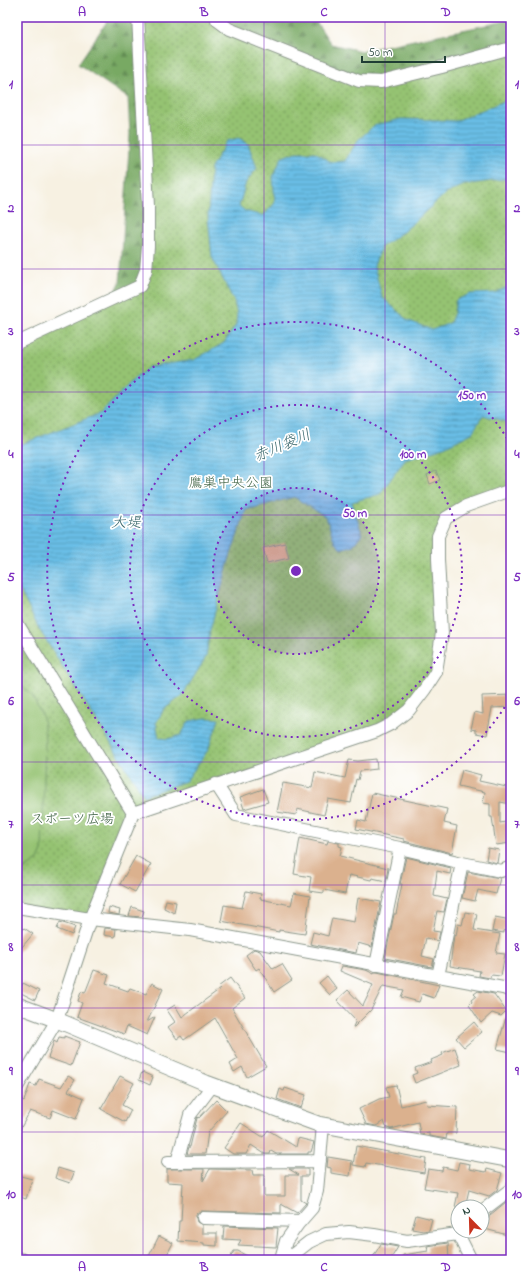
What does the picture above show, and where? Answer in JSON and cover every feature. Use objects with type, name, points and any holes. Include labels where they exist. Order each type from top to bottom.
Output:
[{"type":"street","points":[[17,343],[140,286],[146,270],[148,220],[138,17]]},
{"type":"street","points":[[217,17],[218,20],[230,29],[359,81],[380,82],[449,66],[511,48]]},
{"type":"street","points":[[17,1087],[57,1020],[90,919],[133,813],[377,731],[391,724],[409,710],[436,672],[442,633],[438,536],[446,518],[466,506],[511,490]]},
{"type":"street","points":[[17,623],[133,813]]},
{"type":"street","points":[[216,784],[236,815],[400,848],[462,864],[501,871],[511,867]]},
{"type":"street","points":[[376,964],[400,848]]},
{"type":"street","points":[[438,976],[462,864]]},
{"type":"street","points":[[17,907],[90,919],[190,930],[353,959],[503,988],[511,991]]},
{"type":"street","points":[[17,1005],[57,1020],[212,1086],[323,1125],[511,1160]]},
{"type":"street","points":[[212,1086],[190,1115],[172,1162],[320,1161]]},
{"type":"street","points":[[323,1125],[317,1191],[312,1208],[286,1241],[282,1255],[285,1260],[309,1242],[326,1234],[349,1232],[407,1241],[450,1234]]},
{"type":"street","points":[[490,1205],[511,1189]]},
{"type":"street","points":[[203,1218],[301,1221]]},
{"type":"street","points":[[462,1239],[471,1260]]},
{"type":"street","points":[[17,1258],[23,1260]]},
{"type":"green space","points":[[110,17],[138,17],[148,206],[140,286],[110,301],[120,283],[130,134],[128,98],[78,64]]},
{"type":"green space","name":"鷹巣中央公園","points":[[138,17],[217,17],[359,81],[511,48],[511,490],[466,506],[438,536],[436,672],[391,724],[133,813],[90,919],[17,907],[17,343],[140,286],[146,270]]},
{"type":"green space","points":[[217,17],[313,17],[331,44],[361,51],[511,20],[511,48],[359,81]]},
{"type":"green space","points":[[17,681],[32,695],[43,718],[45,740],[42,851],[38,860],[17,874]]},
{"type":"water","name":"大堤","points":[[511,99],[511,178],[464,185],[445,194],[404,231],[381,247],[374,266],[382,297],[407,320],[432,330],[450,323],[454,313],[456,300],[470,294],[495,293],[511,285],[511,423],[483,415],[472,433],[444,447],[405,459],[380,494],[352,502],[362,534],[353,545],[341,549],[335,543],[326,517],[294,497],[246,510],[229,560],[210,630],[206,657],[182,696],[164,709],[156,723],[159,738],[168,739],[181,735],[189,721],[206,718],[219,719],[208,750],[186,781],[144,796],[39,629],[17,584],[17,446],[101,413],[133,380],[149,367],[194,360],[224,343],[236,325],[237,314],[234,301],[212,257],[208,217],[211,168],[227,141],[239,138],[248,144],[257,168],[246,182],[239,206],[245,211],[263,216],[275,203],[273,177],[282,157],[297,152],[315,152],[331,162],[345,161],[358,140],[375,125],[401,119],[456,121]]},
{"type":"building","points":[[436,471],[440,480],[430,484],[427,475]]},
{"type":"building","points":[[285,543],[289,558],[267,563],[263,548]]},
{"type":"building","points":[[511,695],[511,707],[492,708],[487,735],[476,733],[476,730],[471,729],[475,712],[483,714],[482,696]]},
{"type":"building","points":[[376,759],[377,769],[360,771],[358,780],[356,779],[351,803],[328,799],[324,815],[297,809],[296,815],[277,812],[283,783],[312,788],[315,772],[345,778],[349,760],[358,761]]},
{"type":"building","points":[[462,770],[481,775],[479,781],[511,788],[511,804],[500,802],[500,823],[511,821],[511,843],[496,845],[492,817],[490,817],[490,804],[483,803],[485,792],[458,786]]},
{"type":"building","points":[[263,789],[268,802],[244,809],[240,797]]},
{"type":"building","points":[[372,793],[447,809],[444,823],[457,826],[452,853],[404,841],[404,839],[356,829],[358,820],[366,822]]},
{"type":"building","points":[[300,838],[327,844],[328,841],[339,843],[339,846],[342,847],[340,856],[388,868],[386,881],[372,878],[371,880],[349,875],[345,894],[324,890],[324,893],[309,891],[311,877],[294,874]]},
{"type":"building","points":[[488,848],[499,850],[497,863],[486,860]]},
{"type":"building","points":[[136,856],[151,864],[135,892],[120,884]]},
{"type":"building","points":[[406,857],[451,868],[450,874],[437,871],[434,896],[447,899],[444,912],[437,911],[433,931],[440,932],[438,941],[426,938],[422,956],[434,959],[432,967],[385,958],[394,914],[396,914],[402,884],[400,884]]},
{"type":"building","points":[[468,872],[500,878],[496,894],[478,890],[475,901],[462,898]]},
{"type":"building","points":[[246,891],[261,894],[260,899],[291,905],[294,893],[310,896],[305,934],[279,930],[279,932],[221,921],[224,905],[242,908]]},
{"type":"building","points":[[358,898],[381,902],[372,947],[358,943],[356,953],[310,944],[313,932],[328,936],[332,918],[354,922]]},
{"type":"building","points":[[166,900],[176,902],[174,913],[164,908]]},
{"type":"building","points":[[109,907],[120,910],[119,915],[108,913]]},
{"type":"building","points":[[132,907],[144,911],[142,917],[129,916]]},
{"type":"building","points":[[465,912],[477,914],[474,930],[500,934],[496,953],[505,954],[501,976],[491,975],[490,978],[479,976],[480,971],[450,966],[454,935],[456,936],[458,924],[462,925]]},
{"type":"building","points":[[495,917],[511,920],[511,932],[504,930],[504,933],[492,931]]},
{"type":"building","points":[[60,922],[75,927],[72,935],[57,929]]},
{"type":"building","points":[[24,928],[33,934],[17,953],[17,936]]},
{"type":"building","points":[[105,928],[116,929],[115,937],[104,935]]},
{"type":"building","points":[[254,949],[260,951],[273,969],[282,964],[292,980],[274,992],[259,968],[256,970],[246,955]]},
{"type":"building","points":[[342,966],[366,970],[374,974],[374,972],[377,972],[439,985],[434,998],[422,994],[419,1002],[401,997],[404,990],[383,986],[371,1010],[353,1027],[356,1020],[337,1000],[348,990],[363,1006],[373,985],[340,971]]},
{"type":"building","points":[[94,970],[109,975],[106,983],[128,991],[130,988],[146,994],[152,983],[163,989],[147,1022],[155,1017],[147,1035],[127,1026],[124,1034],[77,1017],[82,1003],[78,1001],[81,992],[85,993]]},
{"type":"building","points":[[327,976],[337,989],[330,995],[319,983]]},
{"type":"building","points":[[230,978],[245,998],[232,1008],[266,1066],[247,1077],[242,1067],[234,1072],[230,1064],[238,1059],[215,1018],[184,1040],[181,1036],[177,1039],[168,1027],[175,1022],[167,1010],[175,1005],[182,1017],[220,989],[218,987]]},
{"type":"building","points":[[23,983],[39,991],[35,1000],[19,992]]},
{"type":"building","points":[[478,991],[494,994],[506,1011],[501,1016],[492,1013],[481,1023],[469,1005],[472,1002],[471,1000],[476,996],[474,994]]},
{"type":"building","points":[[508,1010],[511,1010],[511,1052],[497,1049]]},
{"type":"building","points":[[474,1022],[482,1032],[464,1047],[456,1038]]},
{"type":"building","points":[[64,1036],[80,1042],[71,1066],[48,1058],[54,1041],[57,1043],[59,1037],[64,1038]]},
{"type":"building","points":[[455,1048],[461,1065],[415,1083],[412,1075],[417,1073],[415,1068],[432,1062],[431,1060],[443,1055],[442,1053]]},
{"type":"building","points":[[142,1072],[153,1077],[150,1085],[139,1080]]},
{"type":"building","points":[[68,1076],[75,1080],[68,1091],[84,1098],[76,1119],[53,1110],[50,1118],[30,1111],[17,1135],[17,1097],[24,1101],[30,1084],[36,1086],[39,1079],[61,1087]]},
{"type":"building","points":[[120,1076],[134,1083],[122,1105],[131,1110],[125,1122],[101,1109]]},
{"type":"building","points":[[396,1085],[401,1106],[426,1100],[427,1105],[457,1107],[456,1133],[447,1133],[446,1139],[429,1136],[429,1133],[420,1134],[418,1122],[391,1129],[386,1127],[384,1121],[376,1126],[366,1124],[359,1109],[379,1099],[389,1097],[386,1087]]},
{"type":"building","points":[[285,1088],[306,1095],[301,1108],[277,1099],[280,1089],[284,1091]]},
{"type":"building","points":[[216,1100],[227,1111],[208,1132],[205,1154],[187,1154],[197,1118],[199,1118]]},
{"type":"building","points":[[241,1123],[263,1137],[268,1130],[296,1147],[298,1138],[314,1142],[311,1152],[308,1152],[308,1154],[276,1154],[271,1151],[270,1154],[265,1154],[251,1145],[246,1154],[233,1154],[224,1148]]},
{"type":"building","points":[[356,1146],[426,1159],[424,1173],[366,1163],[365,1167],[353,1165]]},
{"type":"building","points":[[328,1157],[352,1161],[350,1176],[331,1173],[331,1168],[327,1167]]},
{"type":"building","points":[[459,1162],[470,1164],[469,1169],[486,1172],[487,1169],[502,1173],[497,1190],[489,1196],[469,1190],[467,1199],[457,1199],[458,1193],[424,1188],[428,1169],[442,1171],[443,1167],[457,1170]]},
{"type":"building","points":[[58,1168],[74,1173],[70,1183],[55,1178]]},
{"type":"building","points":[[167,1169],[204,1169],[203,1181],[210,1169],[252,1170],[253,1175],[264,1175],[264,1196],[285,1196],[285,1175],[299,1175],[289,1169],[308,1169],[308,1176],[301,1176],[301,1200],[306,1203],[297,1213],[281,1204],[281,1213],[200,1211],[196,1214],[196,1218],[197,1222],[202,1225],[202,1233],[217,1233],[217,1246],[204,1245],[204,1243],[178,1241],[179,1221],[181,1221],[183,1183],[167,1182]]},
{"type":"building","points":[[17,1175],[32,1179],[26,1199],[17,1196]]},
{"type":"building","points":[[511,1198],[511,1236],[490,1230],[490,1215]]},
{"type":"building","points":[[416,1215],[432,1219],[429,1230],[423,1231],[412,1229]]},
{"type":"building","points":[[224,1226],[278,1228],[276,1247],[238,1245],[241,1240],[223,1239]]},
{"type":"building","points":[[159,1236],[173,1243],[164,1260],[147,1260]]},
{"type":"building","points":[[448,1243],[449,1260],[403,1260],[403,1255],[428,1251],[427,1246]]},
{"type":"building","points":[[381,1244],[398,1247],[390,1260],[371,1260]]},
{"type":"building","points":[[234,1251],[238,1251],[254,1260],[229,1260]]},
{"type":"water label","name":"赤川袋川","points":[[282,445]]},
{"type":"park label","name":"スポーツ広場","points":[[72,818]]}]
